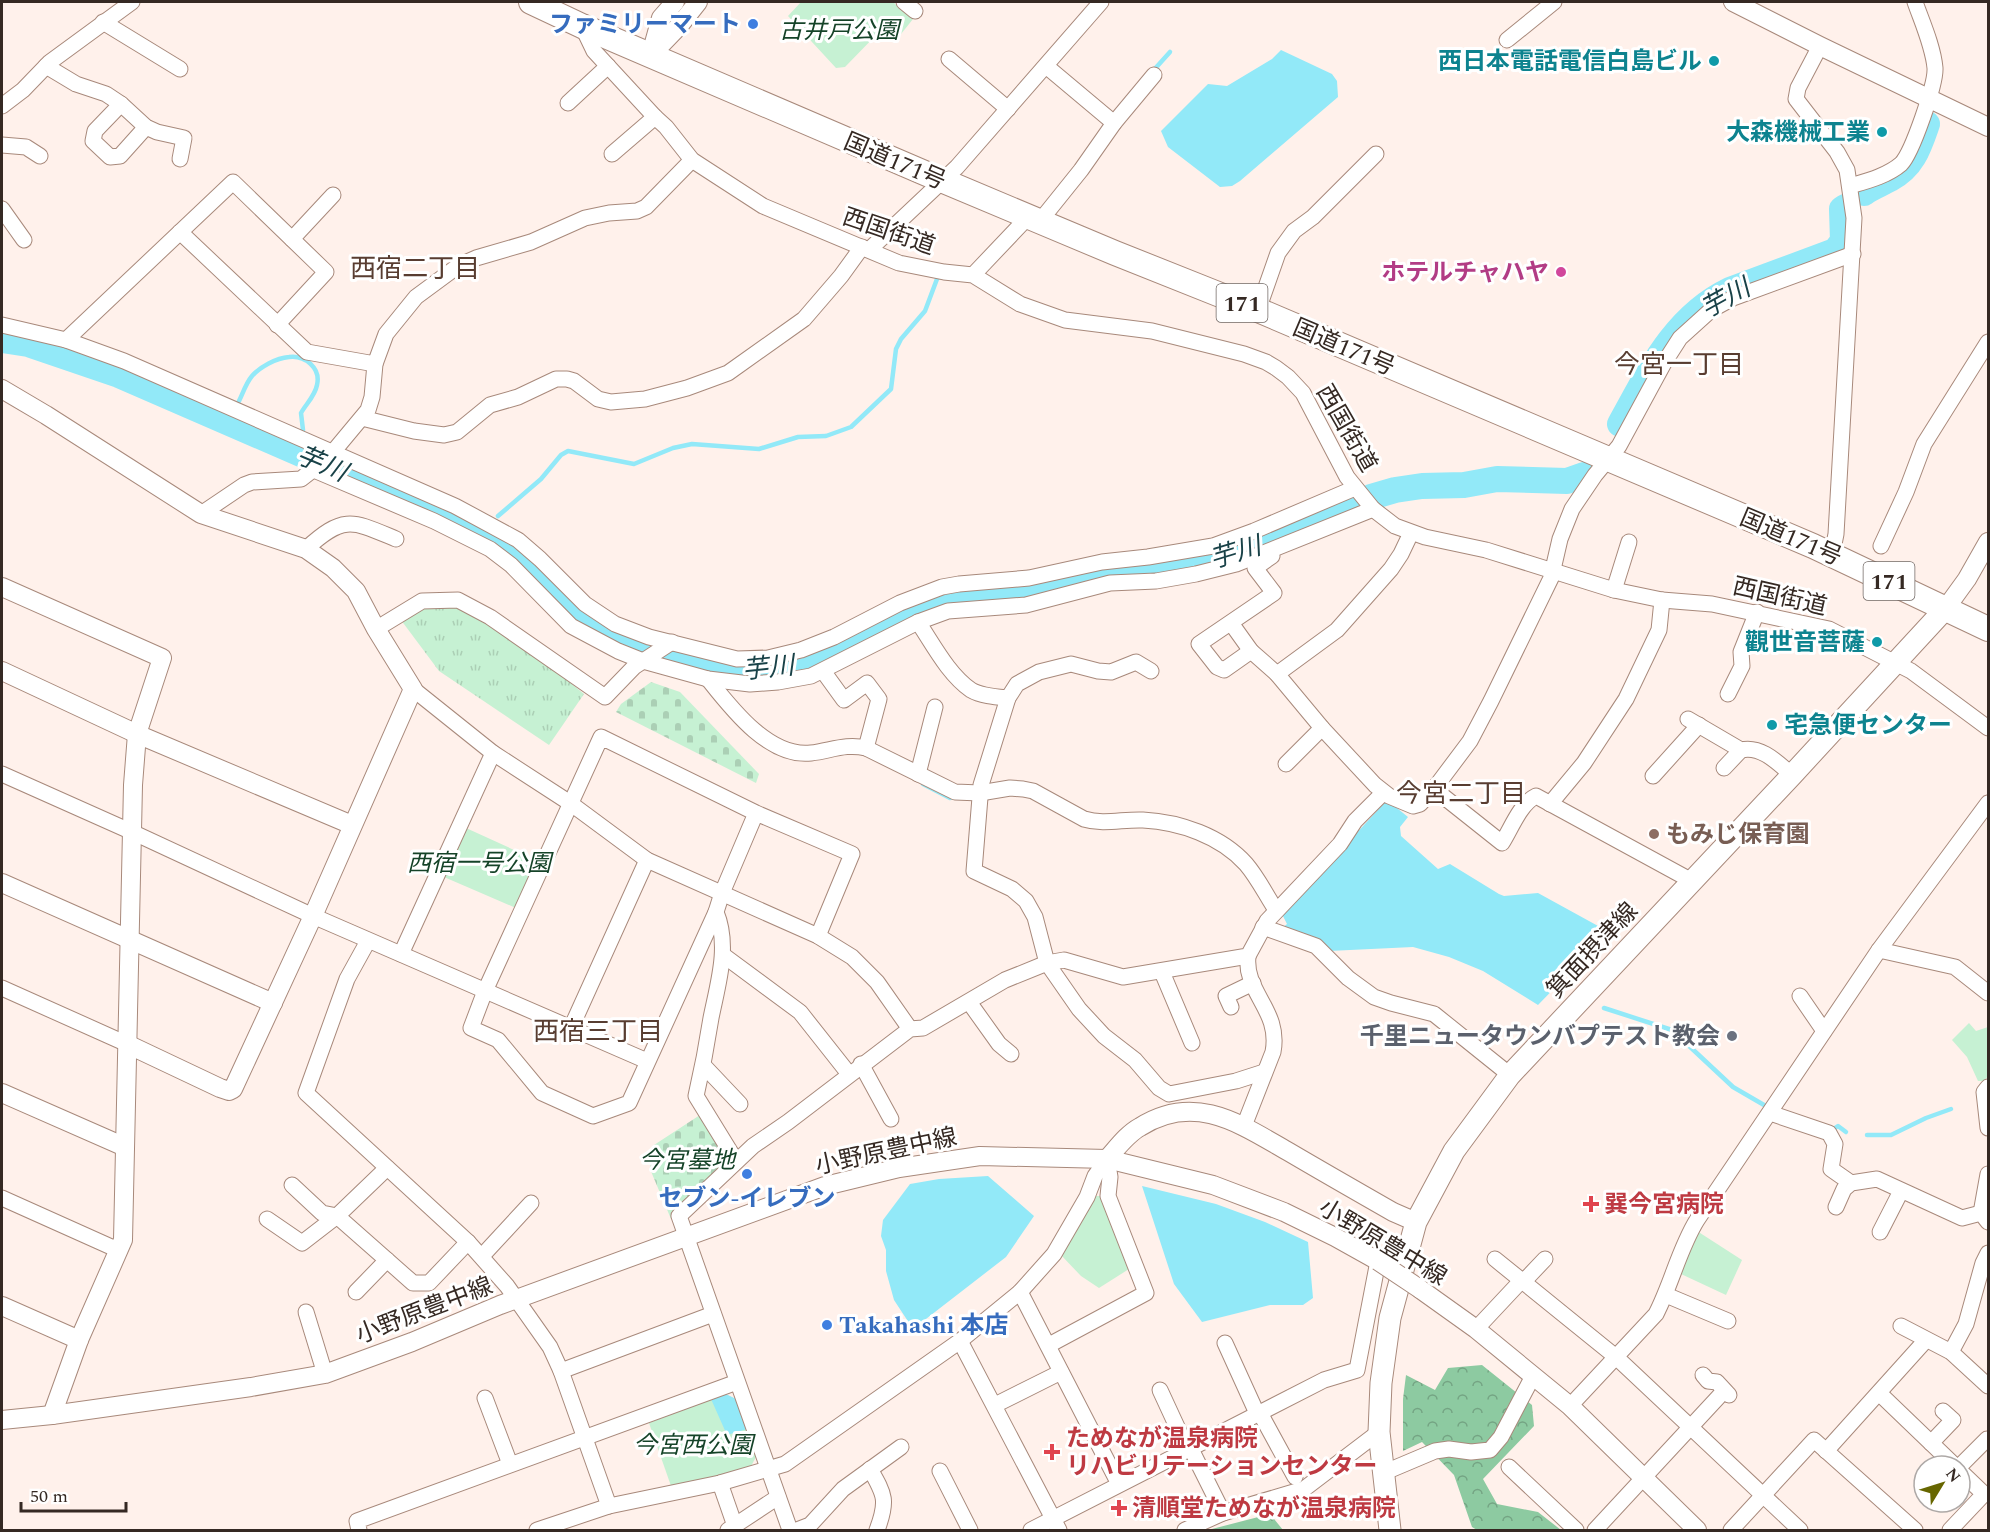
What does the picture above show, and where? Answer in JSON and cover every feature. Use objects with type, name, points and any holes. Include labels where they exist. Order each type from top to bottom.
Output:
[{"type":"highway","name":"国道171号","points":[[531,2],[943,181],[1257,310],[1832,554],[1989,629]]},
{"type":"main road","name":"箕面摂津線","points":[[1390,1530],[1379,1432],[1390,1318],[1416,1222],[1454,1151],[1510,1075],[1946,608]]},
{"type":"street","points":[[2,106],[23,90],[46,66],[132,2]]},
{"type":"street","points":[[651,55],[661,18],[675,2]]},
{"type":"street","points":[[651,55],[698,2]]},
{"type":"street","points":[[362,418],[414,430],[450,434],[457,432],[493,404],[518,397],[556,379],[571,380],[598,399],[611,402],[645,399],[687,388],[728,373],[804,318],[866,248],[943,181],[1101,2]]},
{"type":"street","points":[[1507,40],[1554,2]]},
{"type":"street","points":[[1733,2],[1989,127]]},
{"type":"street","points":[[1850,186],[1886,173],[1902,162],[1910,150],[1935,71],[1934,60],[1915,2]]},
{"type":"street","points":[[103,22],[180,69]]},
{"type":"street","name":"西国街道","points":[[582,26],[594,51],[666,128],[692,160],[763,206],[899,263],[973,275],[1020,304],[1065,320],[1152,331],[1231,350],[1266,362],[1288,377],[1303,393],[1347,477],[1371,507],[1395,526],[1411,533],[1486,550],[1614,590],[1662,600],[1712,604],[1757,612],[1828,629],[1911,671],[1989,728]]},
{"type":"street","points":[[1820,46],[1798,88],[1796,99],[1837,152],[1847,170],[1854,218],[1836,534],[1832,554]]},
{"type":"street","points":[[950,59],[1008,109]]},
{"type":"street","points":[[46,66],[76,84],[106,93],[146,127],[184,138],[180,159]]},
{"type":"street","points":[[568,103],[608,66]]},
{"type":"street","points":[[1046,66],[1114,123]]},
{"type":"street","points":[[973,275],[1034,219],[1081,171],[1114,123],[1155,75]]},
{"type":"street","points":[[121,104],[95,131],[93,141],[110,156],[120,156],[146,127]]},
{"type":"street","points":[[612,154],[655,117]]},
{"type":"street","points":[[2,145],[26,147],[40,156]]},
{"type":"street","points":[[1257,310],[1278,253],[1294,231],[1313,217],[1376,154]]},
{"type":"street","points":[[201,514],[244,485],[257,482],[297,481],[330,455],[368,410],[372,398],[375,364],[386,334],[414,299],[458,266],[476,258],[531,242],[585,218],[642,209],[670,185],[692,160]]},
{"type":"street","points":[[66,339],[233,182],[326,272],[278,325]]},
{"type":"street","points":[[292,239],[333,195]]},
{"type":"street","points":[[2,209],[24,240]]},
{"type":"street","points":[[180,232],[307,352],[375,364]]},
{"type":"street","points":[[1231,623],[1251,651],[1277,674],[1322,728],[1383,793],[1413,806],[1420,804],[1470,741],[1486,711],[1551,579],[1560,539],[1572,509],[1607,459],[1619,446],[1669,355],[1688,330],[1733,298],[1853,254]]},
{"type":"street","points":[[2,325],[66,339],[124,361],[330,455],[455,506],[496,527],[533,552],[585,604],[605,619],[668,645],[737,659],[778,657],[813,646],[900,603],[942,587],[1015,581],[1102,561],[1148,558],[1198,549],[1244,535],[1357,491]]},
{"type":"street","points":[[1881,546],[1906,492],[1924,444],[1989,342]]},
{"type":"street","points":[[2,389],[201,514],[306,549],[333,568],[356,591],[376,629],[413,689],[493,753],[570,803],[647,860],[818,936],[852,957],[877,982],[910,1029]]},
{"type":"street","points":[[315,469],[434,521],[490,549],[511,565],[571,626],[602,643],[708,679],[742,683],[762,683],[812,676],[918,622],[948,611],[1039,602],[1110,583],[1156,581],[1233,565],[1281,547],[1371,507]]},
{"type":"street","points":[[306,549],[323,533],[346,523],[360,524],[396,539]]},
{"type":"street","points":[[1277,674],[1337,630],[1391,569],[1411,533]]},
{"type":"street","points":[[1614,590],[1629,542]]},
{"type":"street","points":[[1946,608],[1989,542]]},
{"type":"street","points":[[1251,651],[1224,670],[1217,667],[1199,644],[1274,593],[1255,568],[1281,547]]},
{"type":"street","points":[[2,586],[162,658],[137,734],[132,832],[123,1240],[79,1340],[52,1415]]},
{"type":"street","points":[[376,629],[422,601],[458,600],[490,617],[605,698],[634,668],[668,645]]},
{"type":"street","points":[[1550,804],[1584,763],[1626,699],[1659,630],[1662,600]]},
{"type":"street","points":[[1728,694],[1742,666],[1741,652],[1757,612]]},
{"type":"street","points":[[918,622],[955,675],[972,691],[1008,698]]},
{"type":"street","points":[[1151,671],[1136,662],[1111,672],[1071,664],[1039,672],[1017,684],[1008,698],[980,793],[974,871],[1012,889],[1026,901],[1035,917],[1047,963],[1087,1017],[1104,1035],[1135,1060],[1159,1088],[1169,1094],[1236,1081],[1264,1072]]},
{"type":"street","points":[[823,671],[844,700],[867,683],[879,699],[866,748]]},
{"type":"street","points":[[2,672],[137,734],[352,825]]},
{"type":"street","points":[[708,679],[756,731],[780,748],[801,753],[846,746],[866,748],[955,792],[980,793],[1010,788],[1023,789],[1033,791],[1093,822],[1140,819],[1158,821],[1191,830],[1224,845],[1243,862],[1276,910]]},
{"type":"street","points":[[2,988],[220,1088],[231,1090],[243,1071],[413,689]]},
{"type":"street","points":[[918,774],[935,707]]},
{"type":"street","points":[[1653,776],[1671,748],[1694,722],[1741,750]]},
{"type":"street","points":[[1286,764],[1322,728]]},
{"type":"street","points":[[756,813],[716,912],[629,1103],[593,1116],[542,1093],[498,1040],[471,1028],[485,992],[601,737],[756,813],[852,854],[818,936]]},
{"type":"street","points":[[1725,768],[1741,750],[1750,748],[1767,755],[1792,775]]},
{"type":"street","points":[[401,954],[493,753]]},
{"type":"street","points":[[2,774],[313,916],[647,1061]]},
{"type":"street","points":[[1434,789],[1502,843],[1520,813],[1536,796],[1692,881]]},
{"type":"street","points":[[1244,1126],[1273,1052],[1275,1033],[1269,1013],[1249,975],[1248,956],[1263,927],[1276,910],[1340,844],[1355,821],[1383,793]]},
{"type":"street","points":[[1570,1406],[1656,1314],[1666,1295],[1686,1238],[1879,950],[1989,803]]},
{"type":"street","points":[[571,1028],[647,860]]},
{"type":"street","points":[[2,883],[273,1003]]},
{"type":"street","points":[[716,912],[722,927],[723,955],[704,1066],[696,1096],[736,1161]]},
{"type":"street","points":[[1263,927],[1316,946],[1348,978],[1374,997],[1434,1014],[1510,1075]]},
{"type":"street","points":[[368,940],[347,979],[306,1093],[468,1242],[518,1300],[550,1347],[561,1371],[609,1506]]},
{"type":"street","points":[[1879,950],[1955,966],[1989,993]]},
{"type":"street","points":[[723,955],[800,1012],[849,1074]]},
{"type":"street","points":[[790,1530],[679,1216],[753,1146],[788,1122],[861,1064],[910,1029],[923,1028],[1005,980],[1047,963],[1064,960],[1123,977],[1248,956]]},
{"type":"street","points":[[1162,972],[1192,1043]]},
{"type":"street","points":[[1231,1007],[1226,996],[1253,983]]},
{"type":"street","points":[[1800,996],[1824,1031]]},
{"type":"street","points":[[969,1002],[999,1044],[1011,1054]]},
{"type":"street","points":[[861,1064],[891,1119]]},
{"type":"street","points":[[704,1066],[740,1104]]},
{"type":"street","points":[[1989,1087],[1984,1092],[1989,1128]]},
{"type":"street","points":[[2,1093],[125,1147]]},
{"type":"street","points":[[547,1529],[609,1506],[720,1483],[784,1464],[960,1341],[1020,1292],[1054,1254],[1087,1197],[1095,1176],[1107,1158],[1139,1127],[1162,1117],[1188,1112],[1215,1114],[1244,1126],[1393,1212],[1416,1222]]},
{"type":"street","points":[[1770,1113],[1829,1133],[1835,1144],[1831,1169],[1851,1183]]},
{"type":"street","name":"小野原豊中線","points":[[2,1420],[251,1387],[325,1374],[825,1186],[899,1168],[980,1156],[1107,1158],[1223,1189],[1284,1212],[1378,1261],[1476,1329],[1570,1406],[1697,1530]]},
{"type":"street","points":[[1048,1345],[1146,1293],[1108,1196],[1110,1177],[1107,1158]]},
{"type":"street","points":[[267,1219],[302,1243],[337,1216],[387,1168]]},
{"type":"street","points":[[1836,1207],[1844,1189],[1851,1183],[1877,1179],[1962,1218],[1985,1217],[1989,1174]]},
{"type":"street","points":[[292,1185],[322,1213],[337,1216],[413,1283],[429,1283],[468,1242]]},
{"type":"street","points":[[1880,1232],[1901,1191]]},
{"type":"street","points":[[2,1198],[118,1250]]},
{"type":"street","points":[[482,1256],[531,1203]]},
{"type":"street","points":[[1951,1352],[1966,1324],[1983,1263],[1989,1253]]},
{"type":"street","points":[[1494,1259],[1616,1357],[1800,1530]]},
{"type":"street","points":[[1476,1329],[1545,1259]]},
{"type":"street","points":[[356,1292],[387,1260]]},
{"type":"street","points":[[1031,1530],[1057,1525],[1119,1484],[1324,1380],[1357,1370],[1378,1261]]},
{"type":"street","points":[[1020,1292],[1119,1484]]},
{"type":"street","points":[[1666,1295],[1728,1321]]},
{"type":"street","points":[[2,1306],[79,1340]]},
{"type":"street","points":[[306,1312],[325,1374]]},
{"type":"street","points":[[561,1371],[713,1314]]},
{"type":"street","points":[[1901,1326],[1951,1352],[1989,1386]]},
{"type":"street","points":[[1826,1451],[1926,1340]]},
{"type":"street","points":[[960,1341],[1057,1525]]},
{"type":"street","points":[[1225,1343],[1255,1408],[1260,1413],[1295,1477]]},
{"type":"street","points":[[995,1405],[1061,1372]]},
{"type":"street","points":[[1595,1530],[1690,1427],[1727,1393],[1717,1382],[1708,1381],[1703,1375]]},
{"type":"street","points":[[1383,1473],[1435,1451],[1490,1450],[1501,1437],[1533,1376]]},
{"type":"street","points":[[359,1530],[357,1521],[737,1382]]},
{"type":"street","points":[[1160,1390],[1184,1442],[1191,1449],[1223,1513]]},
{"type":"street","points":[[1879,1393],[1942,1454]]},
{"type":"street","points":[[485,1398],[510,1464]]},
{"type":"street","points":[[1931,1443],[1953,1420],[1943,1411]]},
{"type":"street","points":[[1185,1530],[1223,1513],[1304,1489],[1379,1432]]},
{"type":"street","points":[[1972,1454],[1988,1439]]},
{"type":"street","points":[[1731,1530],[1814,1440],[1915,1530]]},
{"type":"street","points":[[797,1530],[810,1525],[843,1489],[901,1447]]},
{"type":"street","points":[[1509,1467],[1576,1530]]},
{"type":"street","points":[[870,1469],[883,1491],[884,1510],[877,1530]]},
{"type":"street","points":[[940,1471],[970,1530]]},
{"type":"street","points":[[1972,1482],[1984,1494],[1972,1509]]},
{"type":"street","points":[[720,1483],[732,1528],[778,1497]]},
{"type":"street","points":[[1956,1528],[1968,1514]]},
{"type":"green space","name":"古井戸公園","points":[[801,2],[893,2],[913,19],[897,39],[890,38],[880,31],[845,67],[836,68],[788,16]]},
{"type":"green space","points":[[458,600],[490,617],[584,694],[549,745],[439,671],[398,616],[422,601]]},
{"type":"green space","points":[[651,682],[680,692],[759,774],[756,783],[616,712],[621,704]]},
{"type":"green space","name":"西宿一号公園","points":[[466,828],[536,860],[516,908],[444,877]]},
{"type":"green space","points":[[1969,1023],[1976,1031],[1988,1027],[1988,1076],[1984,1081],[1978,1081],[1967,1057],[1952,1040]]},
{"type":"green space","name":"今宮墓地","points":[[700,1115],[728,1163],[671,1219],[650,1169],[654,1145]]},
{"type":"green space","points":[[1093,1196],[1102,1196],[1129,1269],[1099,1288],[1081,1276],[1060,1254]]},
{"type":"green space","points":[[1697,1231],[1742,1260],[1726,1295],[1681,1274]]},
{"type":"green space","points":[[1482,1365],[1532,1405],[1534,1426],[1483,1479],[1497,1504],[1538,1512],[1561,1530],[1477,1530],[1472,1527],[1454,1475],[1422,1442],[1403,1451],[1403,1399],[1406,1375],[1435,1390],[1448,1368]]},
{"type":"green space","name":"今宮西公園","points":[[711,1399],[747,1429],[756,1457],[750,1468],[737,1473],[671,1486],[649,1423]]},
{"type":"green space","points":[[1270,1514],[1283,1530],[1208,1530]]},
{"type":"water","points":[[1281,50],[1332,74],[1337,81],[1338,97],[1240,181],[1232,186],[1220,187],[1168,147],[1161,131],[1208,84],[1227,86],[1272,59]]},
{"type":"water","points":[[1387,800],[1408,817],[1400,827],[1401,836],[1438,869],[1450,864],[1504,896],[1538,893],[1609,932],[1538,1005],[1483,971],[1449,957],[1413,947],[1329,951],[1281,929],[1287,924],[1282,914]]},
{"type":"water","points":[[988,1176],[1034,1216],[1006,1257],[913,1329],[894,1300],[886,1271],[886,1250],[881,1236],[883,1220],[910,1184],[939,1179]]},
{"type":"water","points":[[1142,1186],[1216,1204],[1265,1222],[1308,1242],[1313,1298],[1303,1305],[1270,1305],[1202,1322],[1174,1284]]},
{"type":"water","points":[[724,1393],[736,1399],[747,1429],[727,1435],[711,1399]]},
{"type":"waterway","points":[[1152,72],[1170,52]]},
{"type":"waterway","name":"芋川","points":[[1864,193],[1904,169],[1918,148],[1927,124]]},
{"type":"waterway","name":"芋川","points":[[1620,424],[1665,348],[1693,315],[1710,301],[1730,290],[1835,251],[1843,241],[1842,209],[1845,207]]},
{"type":"waterway","points":[[498,516],[541,479],[561,455],[568,451],[634,464],[673,448],[692,444],[759,449],[798,437],[826,436],[851,427],[891,389],[896,349],[901,339],[925,311],[937,279]]},
{"type":"waterway","name":"芋川","points":[[2,340],[28,344],[119,375],[432,511],[496,543],[522,563],[564,606],[588,625],[649,652],[735,673],[778,671],[812,662],[912,613],[944,602],[972,597],[1036,593],[1111,574],[1153,571],[1206,562],[1279,538],[1371,497],[1395,490],[1422,486],[1464,485],[1497,479],[1567,481],[1584,475]]},
{"type":"waterway","points":[[239,401],[250,379],[264,366],[289,357],[306,360],[314,368],[318,379],[314,393],[301,413],[303,430]]},
{"type":"waterway","name":"芋川","points":[[228,423],[232,415]]},
{"type":"waterway","name":"芋川","points":[[309,453],[310,457]]},
{"type":"waterway","points":[[479,533],[484,529]]},
{"type":"waterway","points":[[923,784],[950,798]]},
{"type":"waterway","points":[[1604,1008],[1672,1030],[1733,1087],[1764,1105]]},
{"type":"waterway","points":[[1867,1135],[1891,1135],[1951,1109]]},
{"type":"waterway","points":[[1832,1130],[1838,1126],[1846,1132]]},
{"type":"place","name":"ファミリーマート","points":[[753,24]]},
{"type":"place","name":"西日本電話電信白島ビル","points":[[1714,61]]},
{"type":"place","name":"大森機械工業","points":[[1882,132]]},
{"type":"place","name":"ホテルチャハヤ","points":[[1561,272]]},
{"type":"place","name":"觀世音菩薩","points":[[1877,642]]},
{"type":"place","name":"宅急便センター","points":[[1772,725]]},
{"type":"place","name":"もみじ保育園","points":[[1654,834]]},
{"type":"place","name":"千里ニュータウンバプテスト教会","points":[[1732,1036]]},
{"type":"place","name":"セブン-イレブン","points":[[747,1174]]},
{"type":"place","name":"巽今宮病院","points":[[1591,1204]]},
{"type":"place","name":"Takahashi 本店","points":[[827,1325]]},
{"type":"place","name":"ためなが温泉病院 リハビリテーションセンター","points":[[1052,1452]]},
{"type":"place","name":"清順堂ためなが温泉病院","points":[[1119,1508]]},
{"type":"district","name":"西宿二丁目","points":[[415,268]]},
{"type":"district","name":"今宮一丁目","points":[[1679,364]]},
{"type":"district","name":"今宮二丁目","points":[[1461,793]]},
{"type":"district","name":"西宿三丁目","points":[[598,1031]]}]
